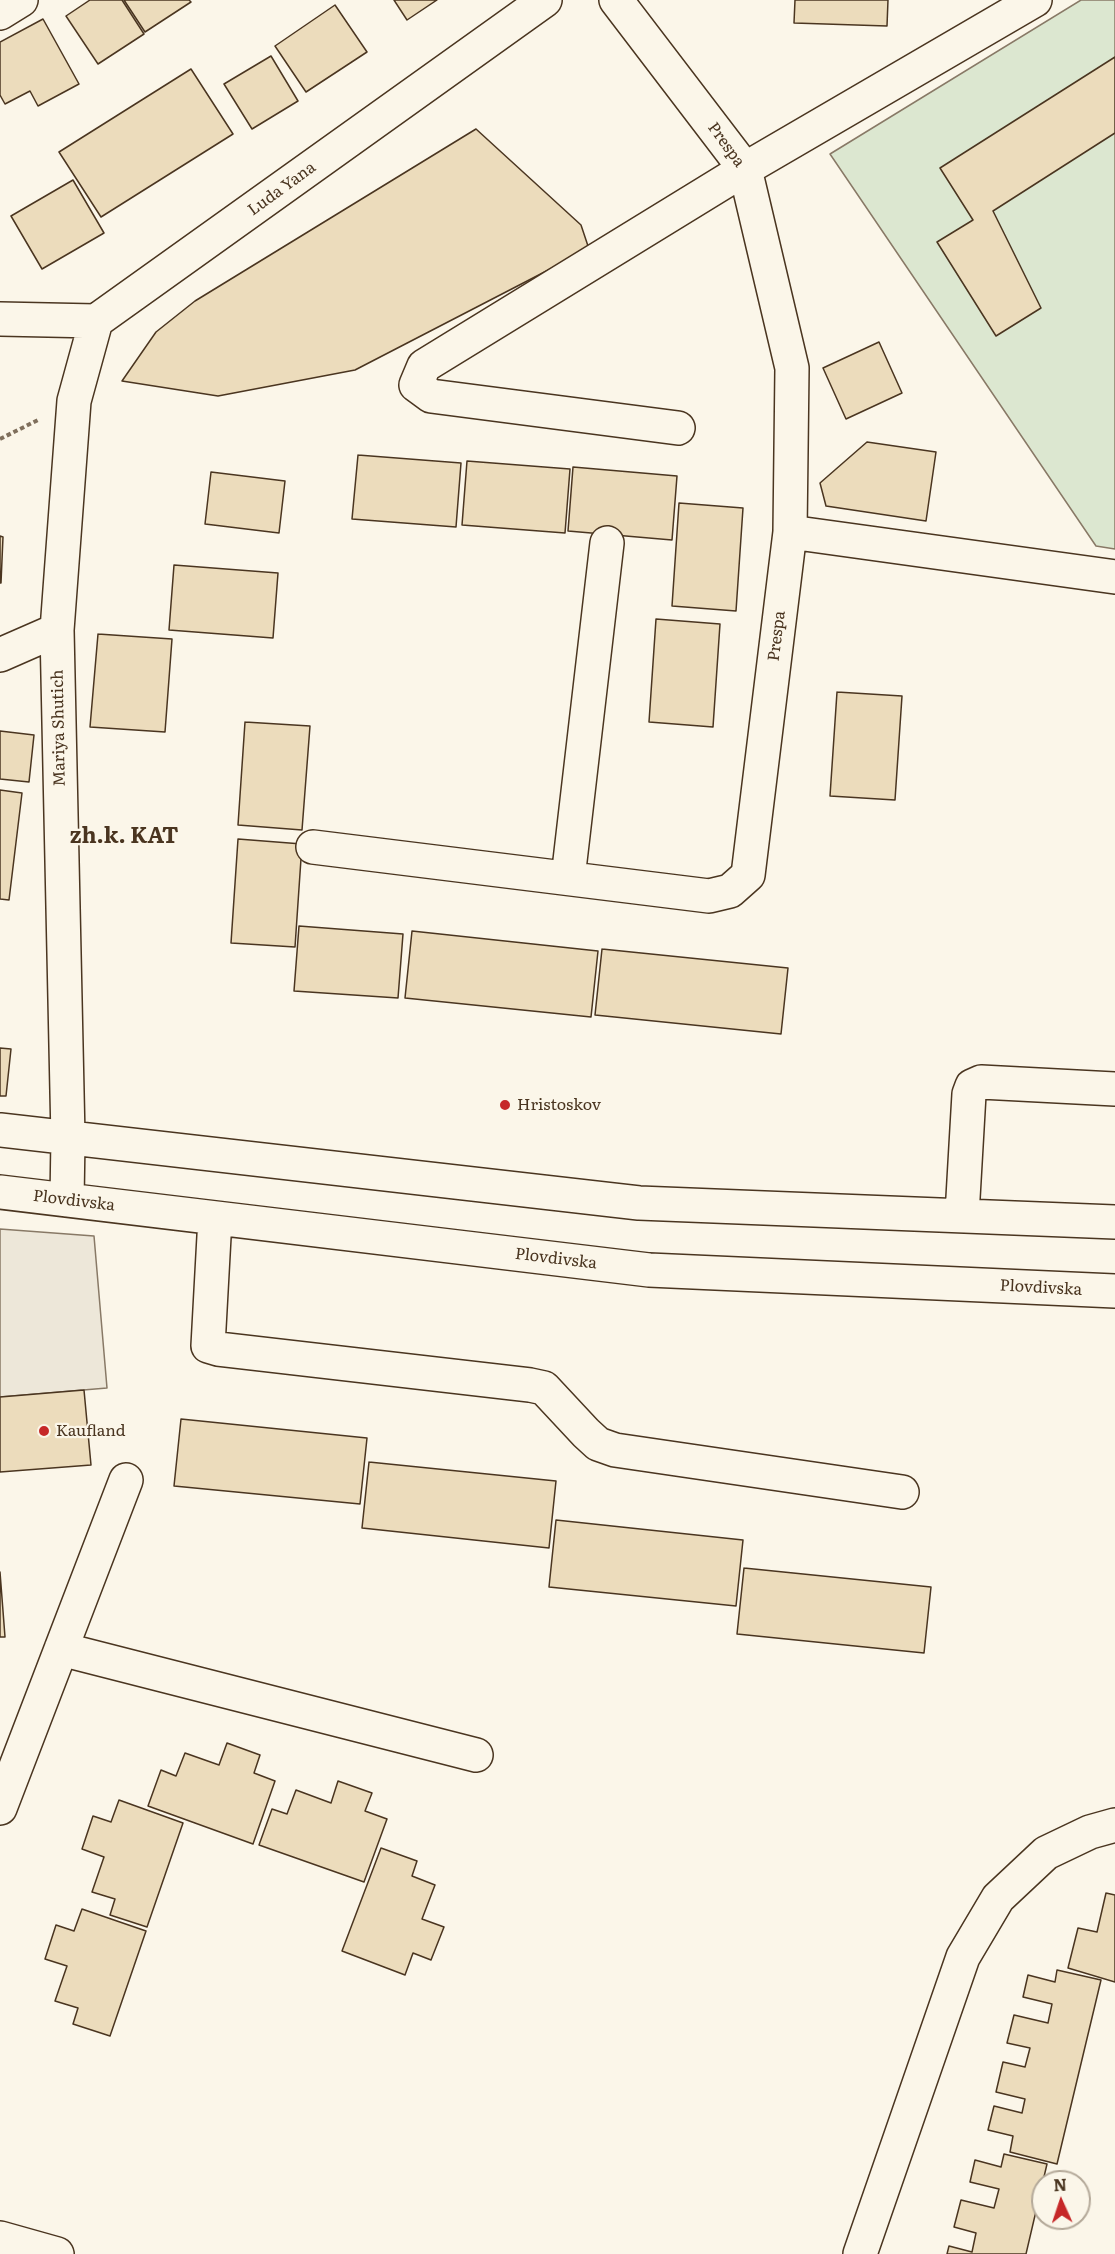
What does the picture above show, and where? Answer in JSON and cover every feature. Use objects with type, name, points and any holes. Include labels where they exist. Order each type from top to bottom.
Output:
[{"type":"street","points":[[0,13],[21,0]]},
{"type":"street","name":"Luda Yana","points":[[96,321],[545,0]]},
{"type":"street","name":"Prespa","points":[[313,847],[709,896],[730,891],[748,875],[790,532],[792,368],[745,169],[616,0]]},
{"type":"street","points":[[678,429],[431,396],[416,385],[424,366],[745,169],[1035,0]]},
{"type":"street","points":[[0,319],[96,321]]},
{"type":"street","name":"Mariya Shutich","points":[[67,1200],[68,1138],[57,630],[74,401],[96,321]]},
{"type":"street","points":[[790,532],[1115,577]]},
{"type":"street","points":[[568,878],[607,543]]},
{"type":"street","points":[[0,655],[57,630]]},
{"type":"street","points":[[962,1215],[969,1094],[972,1086],[981,1082],[1115,1089]]},
{"type":"street","points":[[0,1130],[639,1203],[1115,1221]]},
{"type":"street","name":"Plovdivska","points":[[0,1192],[649,1270],[1115,1291]]},
{"type":"street","points":[[215,1218],[208,1346],[530,1385],[544,1388],[598,1444],[615,1450],[902,1492]]},
{"type":"street","points":[[0,1808],[10,1750],[61,1649],[126,1480]]},
{"type":"street","points":[[61,1649],[476,1755]]},
{"type":"street","points":[[860,2254],[963,1957],[998,1898],[1046,1853],[1090,1832],[1115,1825]]},
{"type":"street","points":[[0,2238],[57,2254]]},
{"type":"green space","points":[[1081,0],[1115,0],[1115,549],[1096,546],[830,154]]},
{"type":"shaded area","points":[[0,1229],[94,1236],[107,1388],[0,1397]]},
{"type":"building","points":[[90,0],[122,0],[144,34],[98,64],[66,16]]},
{"type":"building","points":[[124,0],[189,0],[191,2],[145,32]]},
{"type":"building","points":[[394,0],[437,0],[407,20]]},
{"type":"building","points":[[795,0],[888,0],[887,26],[794,23]]},
{"type":"building","points":[[335,5],[367,52],[306,92],[275,46]]},
{"type":"building","points":[[43,19],[79,84],[38,106],[30,91],[5,104],[0,95],[0,42]]},
{"type":"building","points":[[271,56],[298,101],[252,129],[224,84]]},
{"type":"building","points":[[1115,57],[1115,133],[993,211],[1041,308],[996,336],[937,242],[973,220],[940,168]]},
{"type":"building","points":[[191,69],[233,134],[101,217],[59,152]]},
{"type":"building","points":[[476,129],[581,225],[589,249],[355,370],[218,396],[122,381],[156,332],[195,301]]},
{"type":"building","points":[[73,180],[104,233],[42,269],[11,216]]},
{"type":"building","points":[[879,342],[902,393],[846,419],[823,368]]},
{"type":"building","points":[[867,442],[936,452],[926,521],[826,506],[820,483]]},
{"type":"building","points":[[358,455],[461,463],[456,527],[352,519]]},
{"type":"building","points":[[467,461],[570,469],[565,533],[462,525]]},
{"type":"building","points":[[573,467],[677,476],[672,540],[568,531]]},
{"type":"building","points":[[211,472],[285,481],[279,533],[205,524]]},
{"type":"building","points":[[679,503],[743,508],[736,611],[672,606]]},
{"type":"building","points":[[0,536],[3,537],[1,583],[0,583]]},
{"type":"building","points":[[174,565],[278,573],[273,638],[169,630]]},
{"type":"building","points":[[656,619],[720,624],[713,727],[649,722]]},
{"type":"building","points":[[98,634],[172,639],[165,732],[90,727]]},
{"type":"building","points":[[837,692],[902,696],[895,800],[830,796]]},
{"type":"building","points":[[245,722],[310,726],[302,830],[238,825]]},
{"type":"building","points":[[0,731],[34,735],[29,782],[0,779]]},
{"type":"building","points":[[0,790],[22,793],[9,900],[0,899]]},
{"type":"building","points":[[238,839],[302,844],[295,947],[231,943]]},
{"type":"building","points":[[299,926],[403,934],[398,998],[294,991]]},
{"type":"building","points":[[412,931],[598,951],[591,1017],[405,998]]},
{"type":"building","points":[[602,949],[788,968],[781,1034],[595,1015]]},
{"type":"building","points":[[0,1048],[11,1049],[6,1096],[0,1096]]},
{"type":"building","name":"Kaufland","points":[[84,1390],[91,1465],[0,1472],[0,1397]]},
{"type":"building","points":[[181,1419],[367,1438],[360,1504],[174,1486]]},
{"type":"building","points":[[369,1462],[556,1481],[549,1548],[362,1528]]},
{"type":"building","points":[[556,1520],[743,1540],[736,1606],[549,1587]]},
{"type":"building","points":[[744,1568],[931,1587],[924,1653],[737,1634]]},
{"type":"building","points":[[0,1572],[5,1637],[0,1637]]},
{"type":"building","points":[[227,1743],[260,1755],[254,1773],[275,1781],[253,1844],[148,1806],[161,1770],[176,1776],[185,1753],[219,1765]]},
{"type":"building","points":[[338,1781],[372,1793],[365,1811],[387,1819],[364,1882],[259,1845],[272,1809],[287,1814],[296,1790],[331,1803]]},
{"type":"building","points":[[119,1800],[183,1823],[147,1927],[110,1915],[115,1899],[92,1892],[104,1857],[82,1849],[93,1816],[111,1822]]},
{"type":"building","points":[[381,1848],[417,1861],[412,1876],[435,1885],[422,1919],[444,1927],[431,1960],[413,1953],[405,1975],[342,1951]]},
{"type":"building","points":[[1106,1893],[1115,1895],[1115,1982],[1068,1968],[1078,1928],[1097,1932]]},
{"type":"building","points":[[82,1909],[146,1931],[110,2036],[73,2024],[78,2008],[55,2001],[67,1966],[45,1959],[56,1925],[74,1931]]},
{"type":"building","points":[[1057,1970],[1101,1980],[1057,2164],[1010,2152],[1013,2136],[988,2130],[994,2106],[1022,2113],[1025,2099],[996,2092],[1003,2062],[1025,2067],[1030,2048],[1007,2043],[1014,2015],[1048,2023],[1052,2004],[1023,1997],[1028,1975],[1055,1982]]},
{"type":"building","points":[[1004,2154],[1047,2164],[1046,2170],[1031,2170],[1032,2230],[1026,2254],[947,2254],[949,2246],[972,2252],[976,2233],[954,2227],[961,2200],[994,2208],[999,2189],[970,2182],[975,2160],[1001,2167]]},
{"type":"place","name":"Hristoskov","points":[[505,1105]]},
{"type":"place","name":"Kaufland","points":[[44,1431]]},
{"type":"district","name":"zh.k. KAT","points":[[124,837]]}]
